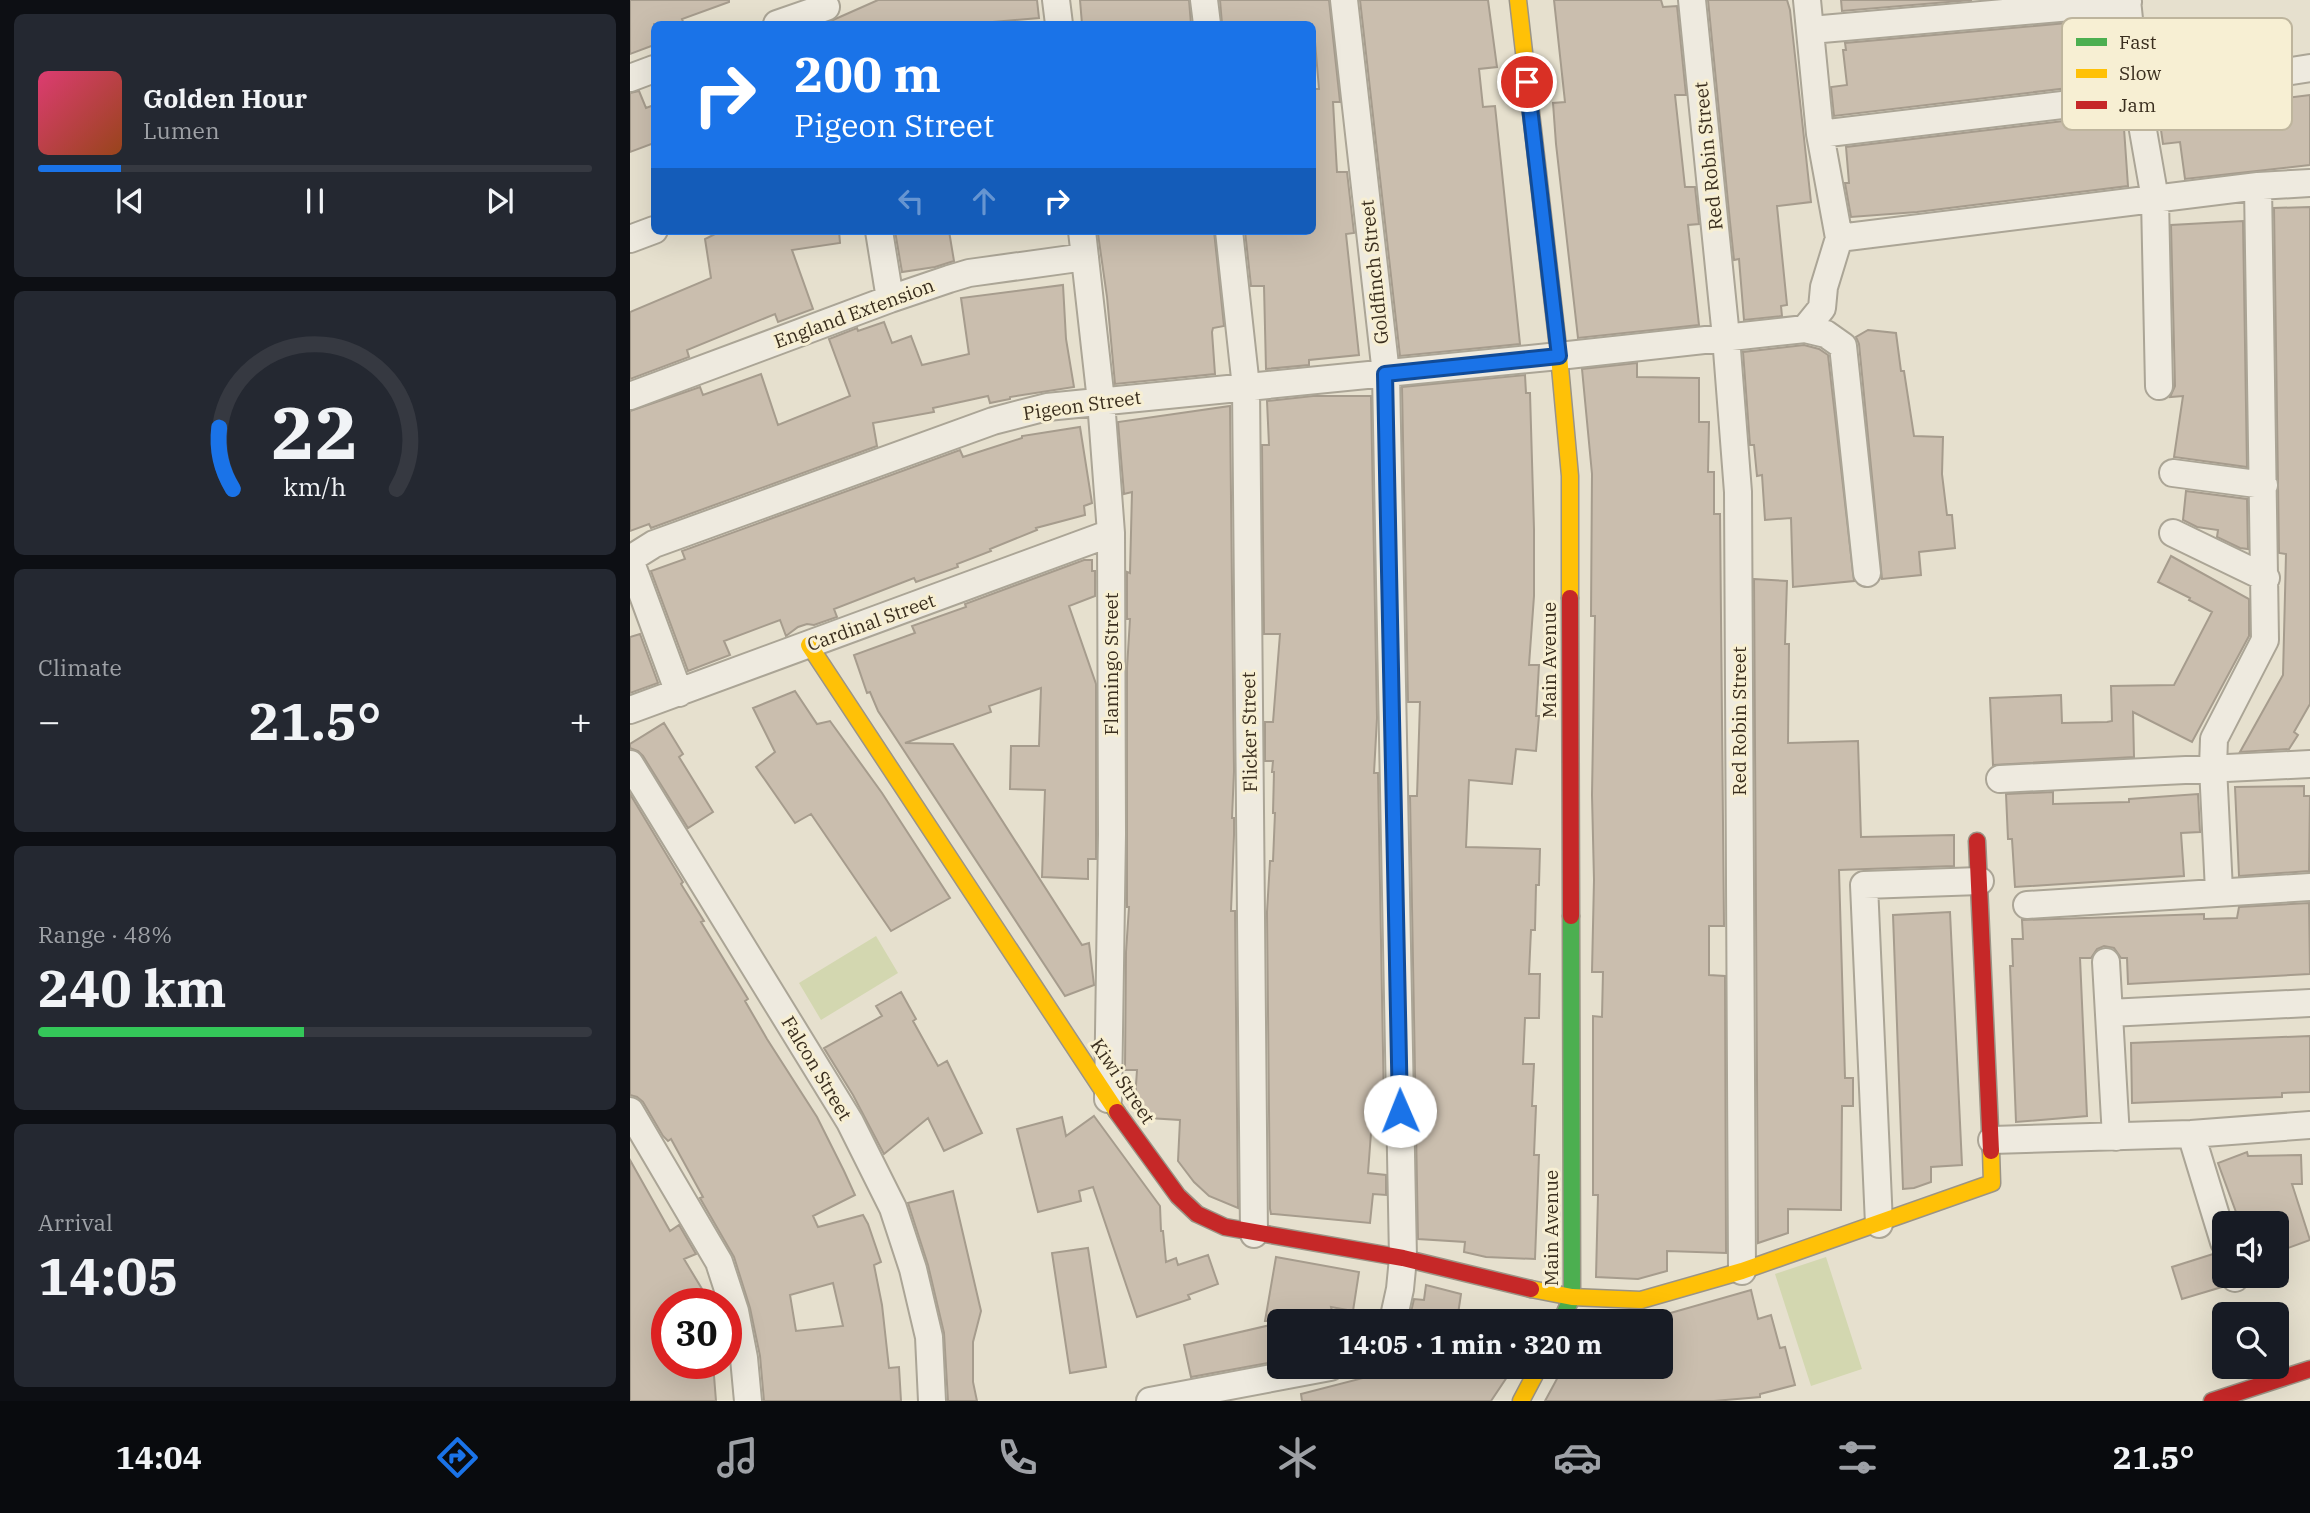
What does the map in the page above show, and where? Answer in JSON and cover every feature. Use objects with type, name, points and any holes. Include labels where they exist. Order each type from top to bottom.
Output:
[{"type":"main road","name":"Main Avenue","points":[[1518,0],[1570,476],[1572,1297],[1566,1309]]},
{"type":"main road","name":"Kiwi Street","points":[[809,645],[1108,1099],[1178,1196],[1197,1214],[1224,1227],[1254,1234],[1402,1258],[1572,1297]]},
{"type":"main road","points":[[1572,1297],[1641,1300],[1742,1271],[1992,1182],[1977,841]]},
{"type":"main road","points":[[2212,1401],[2310,1369]]},
{"type":"main road","points":[[1521,1401],[1533,1379]]},
{"type":"street","points":[[1056,0],[1059,21]]},
{"type":"street","points":[[1204,0],[1206,21]]},
{"type":"street","name":"Goldfinch Street","points":[[1344,0],[1385,374],[1402,1258],[1396,1309]]},
{"type":"street","name":"Red Robin Street","points":[[1692,0],[1726,337],[1738,492],[1742,1271]]},
{"type":"street","points":[[1808,0],[1820,134],[1839,237],[1822,308],[1805,328],[1826,334],[1843,346],[1867,573]]},
{"type":"street","points":[[1811,30],[2128,1]]},
{"type":"street","points":[[788,21],[827,10]]},
{"type":"street","points":[[2292,71],[2310,68]]},
{"type":"street","points":[[630,78],[651,70]]},
{"type":"street","points":[[1820,134],[2062,105]]},
{"type":"street","points":[[2143,130],[2155,199],[2158,386]]},
{"type":"street","points":[[1839,237],[2258,186],[2310,183]]},
{"type":"street","points":[[2220,891],[2213,767],[2214,739],[2265,640],[2258,186]]},
{"type":"street","points":[[630,239],[651,231]]},
{"type":"street","points":[[880,235],[890,299]]},
{"type":"street","name":"Flicker Street","points":[[1229,235],[1246,387],[1254,1234]]},
{"type":"street","name":"England Extension","points":[[630,396],[890,299],[969,273],[1083,244]]},
{"type":"street","name":"Flamingo Street","points":[[1083,244],[1101,401],[1111,533],[1112,834],[1108,1099]]},
{"type":"street","name":"Pigeon Street","points":[[679,693],[630,559],[654,544],[993,421],[1047,407],[1559,356],[1805,328]]},
{"type":"street","points":[[2173,473],[2264,485]]},
{"type":"street","name":"Cardinal Street","points":[[630,710],[1111,533]]},
{"type":"street","points":[[2173,533],[2266,578]]},
{"type":"street","name":"Falcon Street","points":[[630,764],[850,1122],[893,1208],[913,1269],[929,1337],[932,1401]]},
{"type":"street","points":[[2000,779],[2310,764]]},
{"type":"street","points":[[1879,1224],[1864,886],[1980,881]]},
{"type":"street","points":[[2027,905],[2310,887]]},
{"type":"street","points":[[2106,962],[2116,1137]]},
{"type":"street","points":[[2109,1013],[2310,1003]]},
{"type":"street","points":[[630,1111],[719,1262],[736,1311],[748,1401]]},
{"type":"street","points":[[1992,1140],[2190,1134],[2310,1125]]},
{"type":"street","points":[[2190,1134],[2214,1211]]},
{"type":"street","points":[[1150,1401],[1267,1379]]},
{"type":"green space","points":[[876,936],[898,973],[821,1020],[799,983]]},
{"type":"green space","points":[[1826,1257],[1862,1369],[1811,1386],[1775,1274]]},
{"type":"building","points":[[630,0],[729,0],[682,19],[683,21],[651,21],[651,46],[630,54]]},
{"type":"building","points":[[878,0],[1037,0],[1039,18],[1004,21],[831,21]]},
{"type":"building","points":[[1080,0],[1189,0],[1191,21],[1082,21]]},
{"type":"building","points":[[1220,0],[1329,0],[1340,102],[1333,102],[1337,172],[1347,172],[1354,233],[1346,234],[1359,355],[1309,360],[1309,365],[1266,369],[1264,286],[1251,286],[1245,235],[1316,235],[1316,89],[1319,89],[1316,21],[1222,21]]},
{"type":"building","points":[[1360,0],[1488,0],[1497,67],[1479,69],[1483,107],[1495,106],[1520,344],[1400,356]]},
{"type":"building","points":[[1554,0],[1661,0],[1663,7],[1677,6],[1686,95],[1675,95],[1685,187],[1695,187],[1699,224],[1688,225],[1699,325],[1578,338],[1553,103],[1565,102]]},
{"type":"building","points":[[1708,0],[1787,0],[1790,10],[1811,202],[1777,206],[1787,305],[1781,306],[1782,316],[1744,320],[1739,259],[1734,260]]},
{"type":"building","points":[[1841,0],[1972,0],[1842,11]]},
{"type":"building","points":[[2062,23],[2062,89],[1834,116],[1831,87],[1847,85],[1843,50],[1846,50],[1845,43]]},
{"type":"building","points":[[639,91],[646,108],[651,106],[651,144],[630,152],[630,93]]},
{"type":"building","points":[[2310,95],[2310,165],[2185,179],[2180,142],[2163,144],[2161,130],[2292,130],[2292,97]]},
{"type":"building","points":[[2062,121],[2062,130],[2124,130],[2128,186],[1917,212],[1851,217],[1845,183],[1849,183],[1846,147]]},
{"type":"building","points":[[2310,207],[2310,704],[2294,732],[2298,735],[2289,749],[2240,752],[2283,675],[2286,554],[2279,553],[2274,208]]},
{"type":"building","points":[[2243,221],[2247,467],[2174,457],[2183,396],[2170,397],[2175,386],[2171,225]]},
{"type":"building","points":[[713,235],[839,235],[840,243],[792,250],[813,309],[778,322],[775,314],[687,350],[689,357],[630,379],[630,312],[711,278],[705,239]]},
{"type":"building","points":[[896,235],[950,235],[954,261],[902,272]]},
{"type":"building","points":[[1098,235],[1214,235],[1224,326],[1213,328],[1212,332],[1215,374],[1115,384]]},
{"type":"building","points":[[1063,285],[1066,339],[1074,387],[1010,397],[990,403],[988,396],[933,408],[934,412],[873,423],[877,446],[651,528],[649,524],[630,531],[630,411],[700,387],[703,395],[761,374],[778,425],[850,396],[829,339],[857,328],[858,331],[884,322],[892,343],[911,336],[922,365],[969,354],[961,298]]},
{"type":"building","points":[[1868,330],[1896,333],[1914,436],[1943,437],[1942,474],[1947,515],[1952,515],[1955,548],[1919,552],[1921,575],[1882,579],[1859,344],[1856,337]]},
{"type":"building","points":[[1804,345],[1828,355],[1854,581],[1793,587],[1791,518],[1765,520],[1762,475],[1757,476],[1754,445],[1750,445],[1743,352]]},
{"type":"building","points":[[1637,363],[1637,377],[1699,378],[1699,422],[1709,422],[1708,472],[1714,472],[1714,514],[1720,514],[1724,926],[1709,926],[1709,975],[1725,976],[1726,1253],[1667,1251],[1667,1271],[1638,1279],[1596,1277],[1598,1195],[1593,1195],[1593,1016],[1602,1017],[1603,972],[1592,972],[1595,616],[1591,616],[1592,474],[1582,369]]},
{"type":"building","points":[[1525,375],[1526,393],[1530,393],[1534,529],[1534,596],[1529,665],[1539,665],[1536,751],[1516,749],[1512,784],[1469,780],[1466,847],[1540,849],[1539,885],[1536,885],[1535,930],[1531,930],[1529,974],[1540,974],[1539,1018],[1525,1018],[1523,1064],[1534,1064],[1534,1155],[1539,1155],[1535,1259],[1486,1257],[1464,1252],[1465,1242],[1418,1239],[1410,796],[1417,796],[1420,702],[1408,702],[1402,387]]},
{"type":"building","points":[[1313,396],[1371,396],[1377,718],[1374,773],[1378,773],[1384,1107],[1373,1106],[1368,1173],[1386,1175],[1386,1195],[1373,1194],[1370,1223],[1271,1214],[1270,1209],[1267,912],[1275,813],[1273,761],[1265,761],[1265,722],[1273,722],[1280,634],[1264,634],[1262,445],[1269,445],[1267,401]]},
{"type":"building","points":[[1230,406],[1234,771],[1231,911],[1235,911],[1238,1208],[1209,1196],[1194,1182],[1178,1161],[1180,1120],[1148,1118],[1135,1100],[1137,1070],[1125,1070],[1129,907],[1127,668],[1130,619],[1127,619],[1127,572],[1130,573],[1132,492],[1124,494],[1118,422]]},
{"type":"building","points":[[1080,427],[1092,503],[1084,506],[1085,515],[1036,528],[1037,530],[990,549],[991,551],[957,564],[958,567],[916,582],[914,578],[834,609],[837,617],[798,627],[786,636],[780,620],[724,641],[730,655],[688,671],[651,571],[685,559],[682,551],[960,450],[963,457],[1022,436]]},
{"type":"building","points":[[2186,491],[2247,499],[2248,549],[2217,537],[2218,530],[2197,527],[2183,520]]},
{"type":"building","points":[[2171,556],[2249,599],[2249,636],[2192,742],[2133,712],[2134,757],[1993,765],[1990,698],[2061,695],[2062,723],[2107,722],[2112,721],[2111,686],[2174,685],[2212,612],[2158,582]]},
{"type":"building","points":[[1084,560],[1092,560],[1095,596],[1069,606],[1096,684],[1096,859],[1088,859],[1088,879],[1042,877],[1045,790],[1010,789],[1011,746],[1039,746],[1041,688],[989,706],[991,712],[905,743],[953,744],[1082,945],[1089,943],[1094,985],[1065,996],[878,711],[870,692],[867,693],[854,655],[915,633],[912,626],[966,607],[965,604]]},
{"type":"building","points":[[1754,579],[1787,581],[1785,644],[1789,644],[1788,743],[1858,741],[1861,837],[1954,835],[1954,866],[1839,870],[1845,1078],[1853,1078],[1853,1106],[1842,1106],[1841,1210],[1788,1209],[1788,1233],[1758,1243]]},
{"type":"building","points":[[640,634],[658,683],[630,693],[630,637]]},
{"type":"building","points":[[795,691],[817,724],[830,721],[882,793],[950,898],[891,931],[811,814],[795,823],[756,767],[775,752],[753,708]]},
{"type":"building","points":[[664,723],[683,754],[679,757],[713,812],[688,828],[643,756],[630,748],[630,744]]},
{"type":"building","points":[[2304,786],[2304,796],[2310,796],[2309,871],[2239,876],[2235,787]]},
{"type":"building","points":[[2053,792],[2053,804],[2129,802],[2129,799],[2198,794],[2200,832],[2181,833],[2184,876],[2015,887],[2012,839],[2008,839],[2006,794]]},
{"type":"building","points":[[630,794],[683,882],[681,884],[704,921],[701,922],[748,999],[745,1001],[767,1039],[817,1117],[855,1195],[813,1216],[818,1227],[863,1215],[868,1224],[881,1262],[874,1265],[882,1305],[889,1368],[899,1367],[901,1401],[764,1401],[760,1356],[750,1308],[734,1257],[700,1198],[703,1197],[671,1139],[668,1141],[663,1136],[643,1102],[630,1095]],"holes":[[[833,1283],[843,1326],[796,1331],[790,1295]]]},
{"type":"building","points":[[2309,903],[2310,974],[2128,984],[2127,958],[2121,958],[2114,948],[2104,946],[2097,949],[2091,958],[2080,958],[2087,1116],[2016,1122],[2010,966],[2013,966],[2012,939],[2023,939],[2022,920],[2204,914],[2204,919],[2237,918],[2239,907]]},
{"type":"building","points":[[1950,912],[1962,1165],[1931,1167],[1931,1182],[1903,1189],[1893,915]]},
{"type":"building","points":[[901,992],[916,1019],[913,1021],[938,1066],[947,1061],[982,1133],[944,1151],[928,1118],[884,1154],[824,1048],[882,1016],[876,1006]]},
{"type":"building","points":[[2310,1036],[2310,1092],[2282,1093],[2282,1097],[2132,1103],[2131,1043]]},
{"type":"building","points":[[1094,1116],[1160,1206],[1166,1262],[1176,1258],[1178,1265],[1208,1255],[1218,1284],[1188,1295],[1190,1299],[1137,1317],[1093,1187],[1079,1191],[1081,1201],[1038,1212],[1017,1129],[1062,1117],[1066,1136]]},
{"type":"building","points":[[2247,1152],[2248,1156],[2301,1155],[2302,1184],[2292,1184],[2310,1240],[2289,1248],[2289,1211],[2236,1211],[2218,1163]]},
{"type":"building","points":[[630,1160],[670,1231],[679,1225],[696,1254],[684,1259],[701,1288],[651,1288],[651,1379],[714,1379],[716,1401],[630,1401]]},
{"type":"building","points":[[953,1191],[981,1311],[973,1342],[973,1382],[977,1401],[948,1401],[944,1333],[928,1265],[908,1203]]},
{"type":"building","points":[[1088,1248],[1106,1367],[1070,1373],[1052,1253]]},
{"type":"building","points":[[2212,1254],[2212,1288],[2219,1288],[2182,1299],[2172,1267]]},
{"type":"building","points":[[1276,1257],[1359,1272],[1353,1309],[1267,1309]]},
{"type":"building","points":[[1426,1285],[1461,1294],[1459,1309],[1412,1309],[1414,1299],[1424,1300]]},
{"type":"building","points":[[1751,1290],[1758,1319],[1771,1315],[1780,1348],[1785,1347],[1795,1385],[1760,1394],[1760,1397],[1714,1401],[1545,1401],[1557,1379],[1673,1379],[1673,1312]]},
{"type":"building","points":[[1267,1326],[1267,1363],[1191,1377],[1184,1345]]},
{"type":"building","points":[[1359,1379],[1506,1379],[1491,1401],[1302,1401],[1301,1394]]},
{"type":"traffic: fast","points":[[1566,1309],[1572,1297],[1571,916]]},
{"type":"traffic: slow","points":[[1518,0],[1570,476],[1570,598]]},
{"type":"traffic: slow","points":[[809,645],[1117,1112]]},
{"type":"traffic: slow","points":[[1531,1289],[1572,1297],[1641,1300],[1742,1271],[1992,1183],[1991,1151]]},
{"type":"traffic: slow","points":[[1521,1401],[1533,1379]]},
{"type":"traffic: jam","points":[[1570,598],[1571,916]]},
{"type":"traffic: jam","points":[[1977,841],[1991,1151]]},
{"type":"traffic: jam","points":[[1117,1112],[1178,1196],[1197,1214],[1225,1227],[1403,1258],[1531,1289]]},
{"type":"traffic: jam","points":[[2212,1401],[2310,1369]]},
{"type":"route","points":[[1400,1111],[1385,374],[1559,356],[1527,82]]}]
